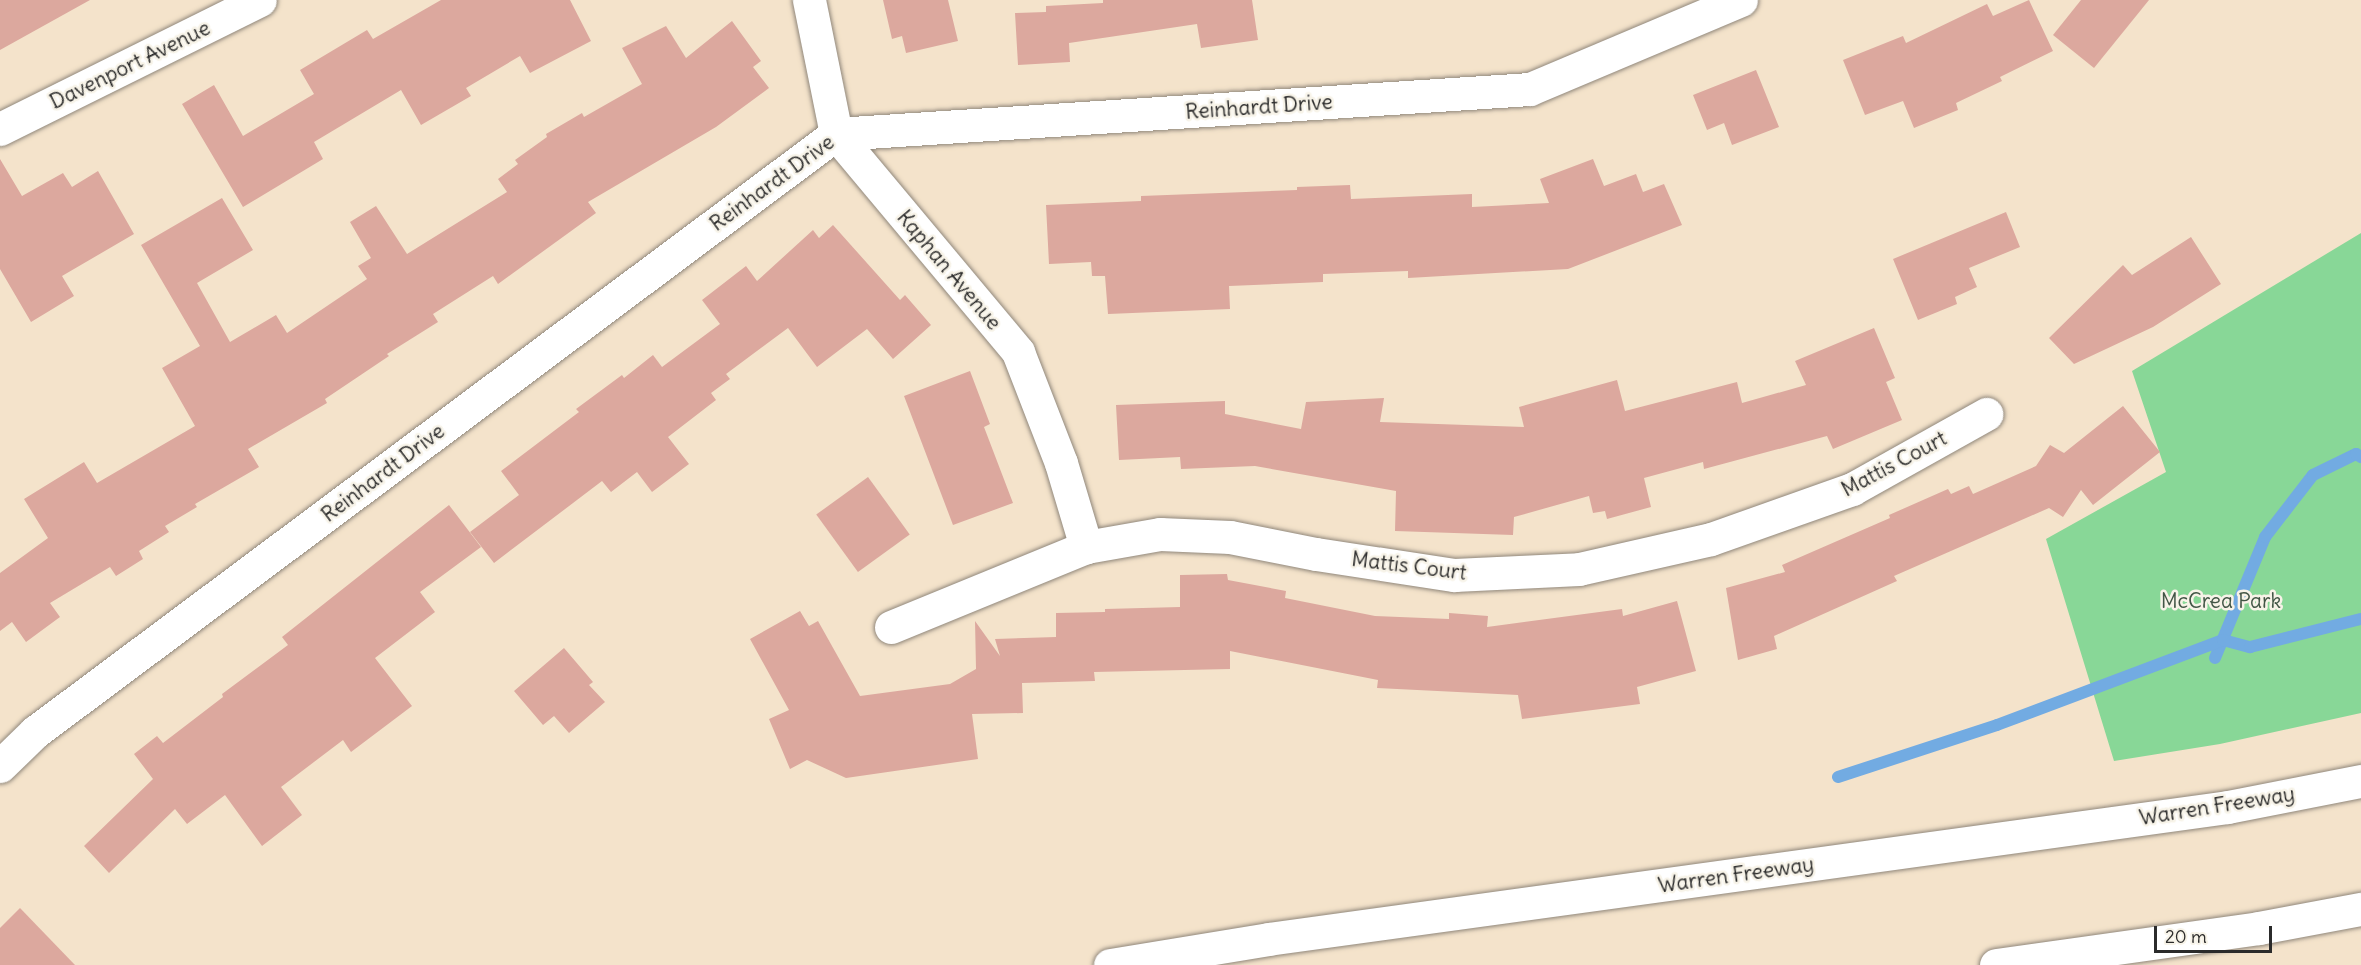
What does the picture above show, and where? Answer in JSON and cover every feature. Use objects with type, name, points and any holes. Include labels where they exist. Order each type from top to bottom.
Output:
[{"type":"main road","name":"Davenport Avenue","points":[[0,129],[260,0]]},
{"type":"main road","name":"Kaphan Avenue","points":[[809,0],[836,134],[1017,352],[1061,462],[1086,546]]},
{"type":"main road","name":"Reinhardt Drive","points":[[0,766],[45,725],[836,134],[1530,89],[1741,0]]},
{"type":"main road","name":"Mattis Court","points":[[891,627],[1086,546],[1160,534],[1230,537],[1316,554],[1454,575],[1579,569],[1711,539],[1852,489],[1986,414]]},
{"type":"main road","points":[[2228,807],[2361,761]]},
{"type":"main road","name":"Warren Freeway","points":[[1110,965],[1268,939],[2228,807],[2361,781]]},
{"type":"main road","points":[[1996,965],[2259,928],[2361,909]]},
{"type":"green space","name":"McCrea Park","points":[[2361,233],[2361,713],[2220,744],[2114,761],[2046,539],[2166,472],[2132,371]]},
{"type":"building","points":[[0,0],[90,0],[0,50]]},
{"type":"building","points":[[441,0],[570,0],[591,41],[530,73],[520,56],[466,88],[471,96],[421,125],[401,90],[314,142],[323,159],[243,207],[182,104],[214,85],[243,136],[314,94],[300,70],[367,30],[373,39]]},
{"type":"building","points":[[883,0],[948,0],[958,41],[906,53],[902,36],[892,39]]},
{"type":"building","points":[[1103,0],[1252,0],[1258,40],[1201,48],[1197,24],[1069,43],[1070,62],[1018,65],[1015,13],[1046,12],[1046,6],[1103,3]]},
{"type":"building","points":[[2029,0],[2053,51],[2000,77],[2002,81],[1956,103],[1958,110],[1914,128],[1903,101],[1865,115],[1843,60],[1903,36],[1906,43],[1987,4],[1993,16]]},
{"type":"building","points":[[2081,0],[2149,0],[2094,68],[2053,35]]},
{"type":"building","points":[[732,21],[761,61],[753,67],[769,88],[716,127],[588,202],[596,213],[498,284],[493,276],[433,314],[438,322],[387,354],[389,356],[325,399],[327,403],[248,449],[259,467],[195,504],[197,507],[165,526],[169,532],[139,551],[143,559],[116,576],[110,567],[50,603],[60,617],[26,642],[12,622],[0,631],[0,573],[48,538],[24,499],[84,462],[97,483],[195,426],[162,368],[200,346],[141,245],[222,198],[253,250],[197,283],[230,342],[276,315],[287,333],[367,279],[358,266],[371,258],[350,222],[376,206],[407,254],[507,192],[498,179],[518,164],[515,160],[547,137],[546,134],[582,113],[584,117],[642,84],[622,48],[666,26],[686,58]]},
{"type":"building","points":[[1756,70],[1779,127],[1732,145],[1724,123],[1707,130],[1693,95]]},
{"type":"building","points":[[0,159],[22,196],[63,173],[72,187],[98,171],[134,234],[62,276],[74,296],[31,322],[0,269]]},
{"type":"building","points":[[1593,159],[1604,186],[1636,174],[1643,192],[1664,184],[1682,225],[1568,269],[1408,278],[1408,271],[1323,274],[1323,282],[1229,286],[1230,309],[1108,314],[1105,276],[1092,276],[1091,262],[1049,264],[1046,205],[1141,201],[1141,196],[1297,190],[1297,187],[1350,185],[1351,199],[1472,194],[1472,207],[1549,203],[1540,179]]},
{"type":"building","points":[[2006,212],[2020,247],[1969,268],[1977,287],[1955,297],[1957,304],[1918,320],[1893,259]]},
{"type":"building","points":[[833,225],[900,300],[905,295],[931,325],[893,359],[867,329],[817,367],[788,328],[726,374],[730,379],[711,393],[716,400],[668,437],[689,464],[652,492],[637,472],[611,492],[602,481],[494,563],[470,532],[519,495],[501,471],[579,412],[576,409],[622,375],[624,378],[653,355],[662,367],[720,324],[702,300],[746,266],[757,281],[813,230],[819,238]]},
{"type":"building","points":[[2191,237],[2221,284],[2153,327],[2074,364],[2049,338],[2123,265],[2132,275]]},
{"type":"building","points":[[1874,328],[1895,378],[1886,382],[1902,420],[1833,449],[1827,436],[1704,469],[1703,462],[1644,478],[1651,507],[1607,519],[1605,511],[1593,513],[1589,496],[1514,517],[1513,535],[1395,531],[1396,491],[1255,466],[1181,469],[1180,457],[1119,460],[1116,405],[1225,401],[1225,414],[1301,429],[1306,402],[1384,398],[1380,422],[1524,427],[1519,407],[1617,380],[1625,411],[1737,382],[1742,403],[1806,385],[1795,361]]},
{"type":"building","points":[[970,371],[990,424],[984,427],[1013,503],[953,525],[904,396]]},
{"type":"building","points":[[2123,406],[2160,452],[2093,505],[2081,490],[2063,517],[2049,508],[1894,576],[1897,581],[1774,636],[1777,649],[1738,660],[1726,588],[1785,572],[1782,565],[1890,518],[1889,515],[1948,489],[1951,494],[1969,486],[1973,494],[2036,466],[2050,445],[2064,453]]},
{"type":"building","points":[[868,477],[910,534],[858,572],[816,515]]},
{"type":"building","points":[[449,505],[481,547],[420,592],[435,612],[375,658],[412,706],[351,752],[343,740],[281,787],[302,815],[262,846],[225,795],[187,824],[175,809],[109,873],[84,846],[153,779],[134,754],[157,736],[163,743],[223,697],[222,694],[288,645],[282,637]]},
{"type":"building","points":[[1227,574],[1228,580],[1286,591],[1285,598],[1375,616],[1449,619],[1449,613],[1488,616],[1487,627],[1622,609],[1623,616],[1677,601],[1696,671],[1637,687],[1640,704],[1522,719],[1518,695],[1377,688],[1378,680],[1230,651],[1230,669],[1094,672],[1095,681],[1022,683],[1023,713],[972,714],[978,759],[846,778],[807,760],[790,769],[769,719],[789,710],[750,639],[800,611],[809,626],[818,621],[860,696],[950,684],[976,669],[975,621],[1000,656],[995,639],[1056,637],[1056,613],[1180,607],[1180,575]]},
{"type":"building","points":[[564,648],[593,682],[589,685],[605,702],[569,733],[554,716],[543,725],[514,691]]},
{"type":"building","points":[[20,908],[75,965],[0,965],[0,928]]},
{"type":"waterway","points":[[2215,658],[2265,537],[2313,475],[2356,454],[2361,457]]},
{"type":"waterway","points":[[1838,777],[1997,725],[2223,640],[2250,647],[2361,619]]}]
